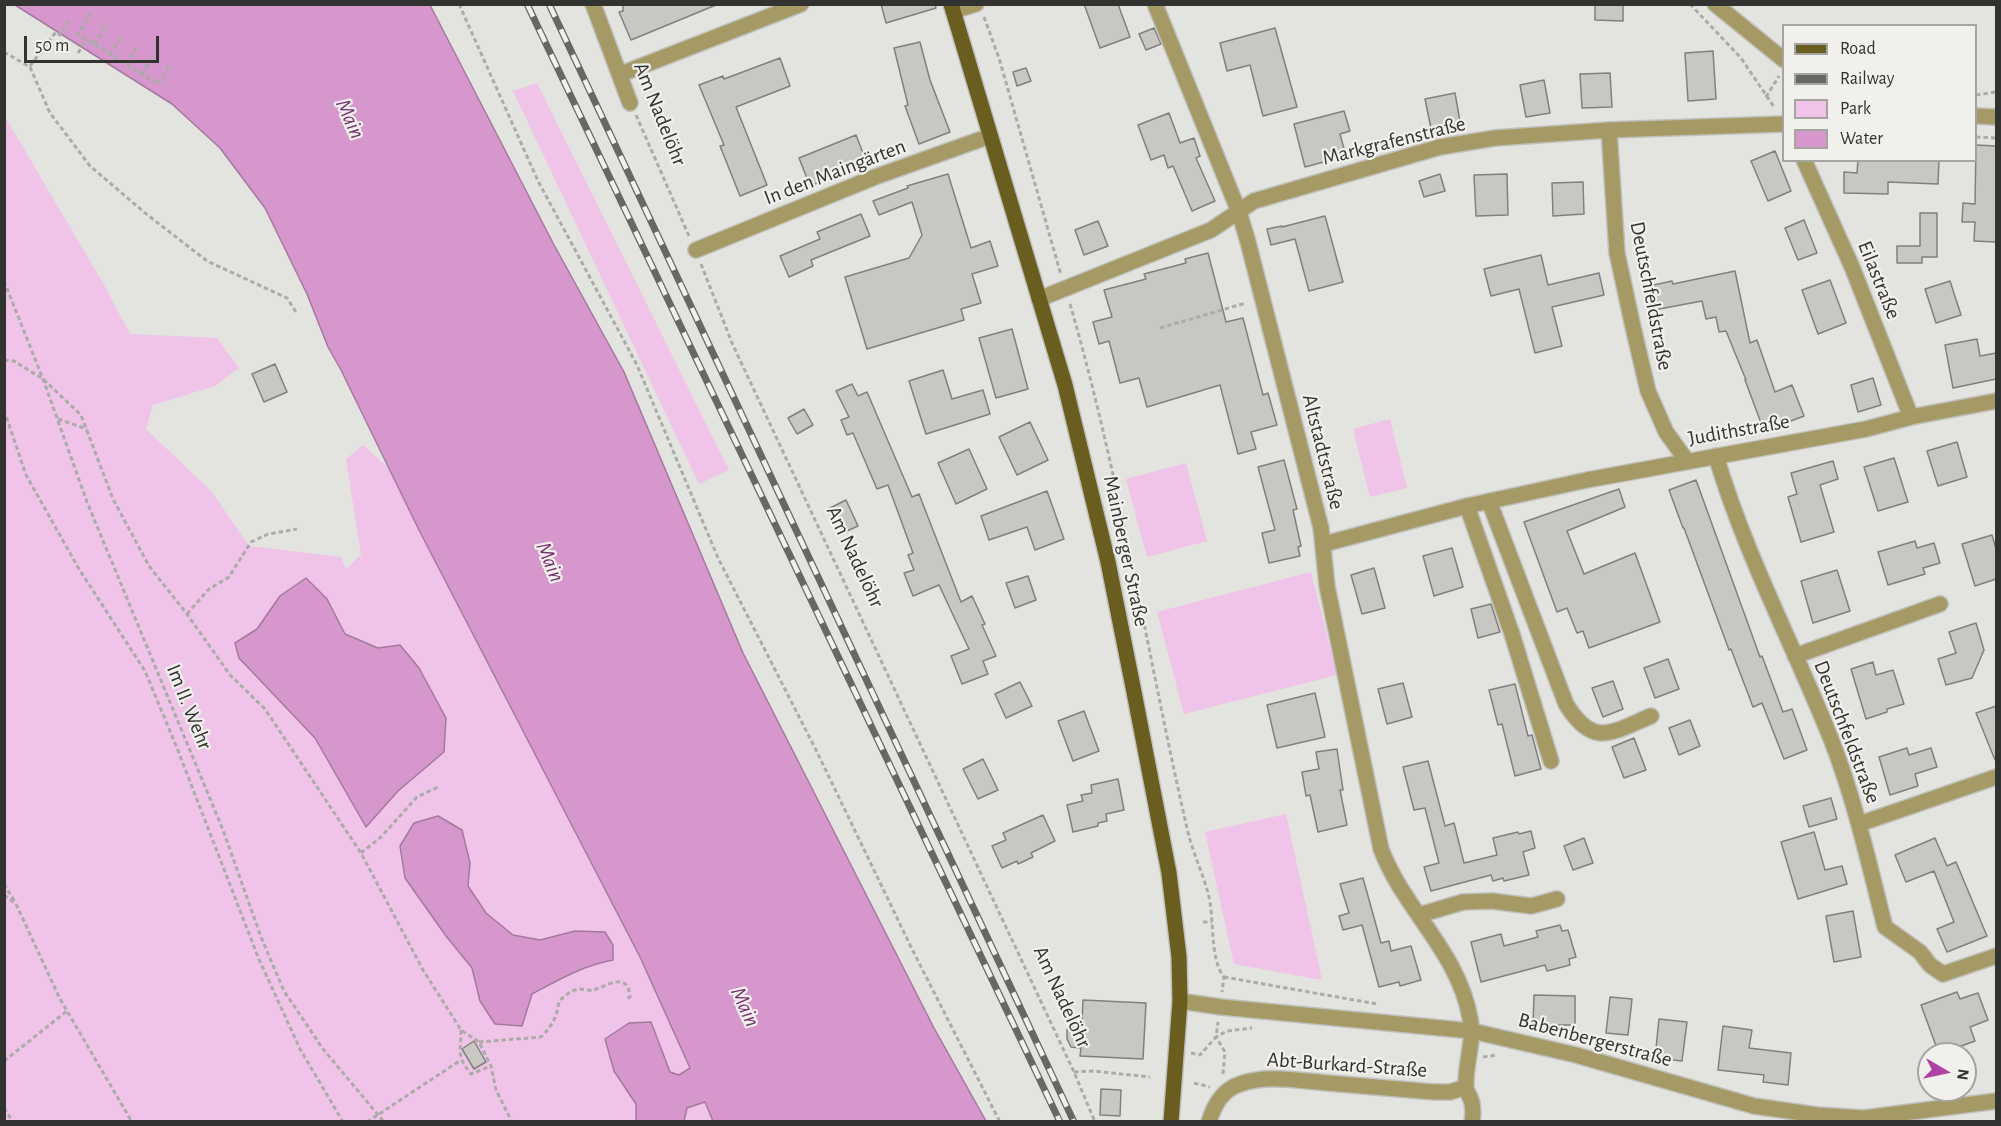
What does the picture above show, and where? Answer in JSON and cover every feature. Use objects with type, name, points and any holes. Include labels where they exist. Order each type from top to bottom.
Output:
[{"type":"main road","name":"Mainberger Straße","points":[[952,8],[1040,299],[1083,456],[1134,692],[1173,902],[1179,957],[1180,1001],[1171,1122]]},
{"type":"street","name":"Am Nadelöhr","points":[[593,4],[630,103]]},
{"type":"street","points":[[621,74],[801,4]]},
{"type":"street","points":[[952,8],[976,4]]},
{"type":"street","name":"Altstadtstraße","points":[[1155,4],[1239,212],[1324,544],[1328,586],[1381,849],[1398,886],[1452,965],[1467,1006],[1472,1031],[1466,1087],[1472,1103],[1472,1122]]},
{"type":"street","points":[[1715,4],[1782,58]]},
{"type":"street","points":[[1977,116],[1996,117]]},
{"type":"street","name":"Markgrafenstraße","points":[[1040,299],[1211,230],[1254,201],[1440,147],[1495,138],[1609,130],[1782,124]]},
{"type":"street","name":"Deutschfeldstraße","points":[[1609,130],[1617,253],[1632,327],[1648,391],[1666,432],[1687,461]]},
{"type":"street","name":"In den Maingärten","points":[[696,250],[875,177],[990,136]]},
{"type":"street","name":"Eilastraße","points":[[1805,162],[1852,267],[1911,417]]},
{"type":"street","name":"Judithstraße","points":[[1324,544],[1489,501],[1687,461],[1866,429],[1911,417],[1996,401]]},
{"type":"street","name":"Deutschfeldstraße","points":[[1716,456],[1744,540],[1831,740],[1859,824],[1884,927],[1920,952],[1930,965],[1943,974],[1996,956]]},
{"type":"street","points":[[1489,501],[1563,696],[1577,721],[1588,729],[1607,734],[1651,716]]},
{"type":"street","points":[[1467,506],[1512,634],[1551,761]]},
{"type":"street","name":"Deutschfeldstraße","points":[[1795,656],[1940,604]]},
{"type":"street","name":"Deutschfeldstraße","points":[[1859,824],[1996,777]]},
{"type":"street","points":[[1419,915],[1463,902],[1492,901],[1531,906],[1557,900]]},
{"type":"street","name":"Babenbergerstraße","points":[[1180,1001],[1472,1031],[1576,1055],[1754,1106],[1817,1115],[1865,1120],[1996,1101]]},
{"type":"street","name":"Abt-Burkard-Straße","points":[[1209,1122],[1224,1092],[1239,1084],[1255,1080],[1282,1079],[1434,1092],[1450,1092],[1466,1087]]},
{"type":"path","points":[[459,4],[538,181],[637,365],[718,558],[1000,1122]]},
{"type":"path","points":[[1690,4],[1741,58],[1774,108]]},
{"type":"path","points":[[91,14],[78,34],[158,84],[169,66]]},
{"type":"path","points":[[30,67],[56,32],[60,35],[69,21]]},
{"type":"path","points":[[94,44],[107,24]]},
{"type":"path","points":[[110,54],[123,35]]},
{"type":"path","points":[[78,53],[87,39]]},
{"type":"path","points":[[126,64],[138,45]]},
{"type":"path","points":[[4,52],[30,67],[50,113],[90,166],[145,213],[207,261],[287,298],[296,312]]},
{"type":"path","points":[[142,74],[154,55]]},
{"type":"path","points":[[1766,97],[1782,73]]},
{"type":"path","points":[[1977,95],[1996,92]]},
{"type":"path","name":"Am Nadelöhr","points":[[630,103],[696,250],[737,354],[1074,1072],[1095,1122]]},
{"type":"path","points":[[1977,137],[1996,138]]},
{"type":"path","name":"Im II. Wehr","points":[[4,281],[43,379],[87,502],[223,830],[261,937],[284,991],[322,1049],[384,1122]]},
{"type":"path","points":[[1160,328],[1262,298]]},
{"type":"path","points":[[4,360],[14,361],[43,379],[81,415],[113,499],[149,566],[187,614],[230,675],[265,709],[361,853],[408,944],[461,1030],[479,1042],[491,1066],[496,1090],[512,1122]]},
{"type":"path","points":[[4,410],[26,475],[79,569],[145,671],[258,957],[300,1049],[343,1122]]},
{"type":"path","points":[[58,419],[87,429]]},
{"type":"path","points":[[187,614],[209,589],[229,577],[251,542],[268,534],[297,529]]},
{"type":"path","points":[[361,853],[381,837],[417,797],[438,787]]},
{"type":"path","points":[[4,884],[16,904],[67,1011],[132,1122]]},
{"type":"path","points":[[4,895],[16,904]]},
{"type":"path","points":[[1203,922],[1212,922]]},
{"type":"path","points":[[1224,977],[1377,1004]]},
{"type":"path","points":[[479,1042],[541,1037],[552,1026],[558,1014],[559,1001],[577,989],[593,990],[608,983],[617,982],[626,985],[629,990],[630,997],[627,999]]},
{"type":"path","points":[[4,1061],[67,1011]]},
{"type":"path","points":[[461,1030],[459,1053],[471,1074],[491,1066]]},
{"type":"path","points":[[1216,1037],[1225,1052],[1223,1075]]},
{"type":"path","points":[[367,1122],[461,1060]]},
{"type":"path","points":[[1074,1072],[1093,1071],[1150,1077]]},
{"type":"path","points":[[4,1108],[13,1122]]},
{"type":"green space","points":[[537,83],[729,470],[699,484],[513,91]]},
{"type":"green space","points":[[4,115],[104,285],[130,334],[217,338],[239,368],[215,386],[153,405],[146,429],[212,492],[249,546],[341,557],[346,569],[361,555],[346,459],[363,445],[389,468],[640,957],[713,1121],[5,1121]]},
{"type":"green space","points":[[1390,419],[1407,488],[1370,497],[1353,429]]},
{"type":"green space","points":[[1186,463],[1207,541],[1147,557],[1126,479]]},
{"type":"green space","points":[[1311,572],[1337,675],[1184,714],[1157,612]]},
{"type":"green space","points":[[1286,814],[1322,980],[1234,964],[1205,832]]},
{"type":"water","name":"Main","points":[[15,5],[430,5],[553,243],[624,372],[743,653],[934,1028],[986,1121],[713,1121],[705,1102],[687,1108],[684,1121],[636,1121],[636,1104],[614,1071],[605,1039],[629,1023],[651,1022],[670,1072],[679,1075],[690,1068],[640,957],[419,530],[328,347],[307,294],[265,208],[220,148],[172,104]]},
{"type":"water","points":[[306,578],[327,599],[345,634],[378,648],[400,645],[419,668],[446,718],[444,752],[398,791],[366,827],[315,738],[239,658],[235,643],[257,629],[280,596]]},
{"type":"water","points":[[438,816],[462,830],[470,863],[468,886],[486,913],[513,935],[540,940],[575,931],[605,932],[613,945],[613,960],[581,969],[532,994],[522,1026],[495,1024],[480,1001],[472,968],[405,878],[400,846],[414,823]]},
{"type":"building","points":[[623,4],[716,5],[631,40],[619,12],[623,11]]},
{"type":"building","points":[[881,4],[935,4],[936,8],[886,23]]},
{"type":"building","points":[[1084,4],[1118,4],[1130,37],[1100,48]]},
{"type":"building","points":[[1595,4],[1623,4],[1623,21],[1595,20]]},
{"type":"building","points":[[1154,28],[1161,44],[1146,50],[1139,34]]},
{"type":"building","points":[[1275,28],[1297,107],[1263,116],[1250,65],[1227,71],[1220,43]]},
{"type":"building","points":[[920,42],[930,80],[950,132],[919,144],[905,106],[908,105],[894,48]]},
{"type":"building","points":[[1713,51],[1716,99],[1688,101],[1685,53]]},
{"type":"building","points":[[780,58],[790,86],[736,107],[767,185],[740,196],[720,146],[724,145],[699,85],[723,76],[724,79]]},
{"type":"building","points":[[1026,68],[1031,81],[1017,86],[1013,72]]},
{"type":"building","points":[[1610,73],[1612,107],[1582,108],[1580,74]]},
{"type":"building","points":[[1544,80],[1550,113],[1526,117],[1520,85]]},
{"type":"building","points":[[1455,93],[1461,127],[1432,133],[1425,99]]},
{"type":"building","points":[[1344,111],[1350,131],[1340,134],[1346,156],[1305,167],[1294,124]]},
{"type":"building","points":[[1169,113],[1180,143],[1194,138],[1200,156],[1196,158],[1215,201],[1192,211],[1173,166],[1168,168],[1164,155],[1151,160],[1138,125]]},
{"type":"building","points":[[856,135],[868,166],[846,175],[844,172],[810,186],[799,158]]},
{"type":"building","points":[[1977,145],[1996,146],[1996,242],[1974,241],[1975,222],[1962,222],[1963,203],[1975,204]]},
{"type":"building","points":[[1775,151],[1791,191],[1768,201],[1751,161]]},
{"type":"building","points":[[1858,162],[1939,162],[1938,184],[1888,182],[1888,194],[1844,193],[1844,172],[1857,173]]},
{"type":"building","points":[[948,174],[971,248],[990,241],[998,266],[972,274],[981,303],[961,309],[964,320],[867,349],[845,277],[909,258],[922,235],[912,202],[879,215],[873,201],[908,188],[907,186]]},
{"type":"building","points":[[1440,174],[1445,191],[1424,197],[1419,181]]},
{"type":"building","points":[[1507,174],[1508,215],[1476,216],[1474,175]]},
{"type":"building","points":[[1583,182],[1584,214],[1553,216],[1552,183]]},
{"type":"building","points":[[1920,213],[1937,213],[1937,257],[1922,257],[1922,263],[1897,263],[1897,246],[1920,246]]},
{"type":"building","points":[[861,214],[870,236],[811,260],[813,266],[789,277],[780,256],[820,239],[817,232]]},
{"type":"building","points":[[1325,216],[1343,282],[1309,291],[1295,239],[1271,245],[1267,229]]},
{"type":"building","points":[[1804,220],[1817,253],[1798,260],[1785,228]]},
{"type":"building","points":[[1098,221],[1108,246],[1084,255],[1075,230]]},
{"type":"building","points":[[1208,253],[1226,322],[1243,318],[1263,395],[1268,393],[1277,425],[1251,432],[1256,449],[1238,454],[1220,385],[1147,407],[1139,378],[1120,383],[1109,341],[1099,344],[1093,322],[1112,317],[1104,290],[1146,279],[1144,274],[1186,263],[1185,259]]},
{"type":"building","points":[[1541,255],[1548,285],[1599,273],[1604,295],[1552,307],[1562,346],[1535,353],[1519,289],[1491,296],[1484,269]]},
{"type":"building","points":[[1735,271],[1750,343],[1757,340],[1775,392],[1792,385],[1804,416],[1764,431],[1726,331],[1719,332],[1716,317],[1706,319],[1702,301],[1654,310],[1649,286],[1672,281],[1673,284]]},
{"type":"building","points":[[1830,280],[1846,323],[1818,334],[1802,290]]},
{"type":"building","points":[[1950,281],[1961,315],[1936,323],[1925,289]]},
{"type":"building","points":[[1012,329],[1028,389],[996,398],[979,338]]},
{"type":"building","points":[[1977,339],[1980,356],[1996,353],[1996,379],[1953,388],[1945,345]]},
{"type":"building","points":[[275,364],[287,392],[264,402],[252,374]]},
{"type":"building","points":[[943,370],[952,399],[983,390],[990,414],[926,434],[909,381]]},
{"type":"building","points":[[1873,378],[1881,405],[1858,412],[1851,385]]},
{"type":"building","points":[[852,384],[858,396],[867,392],[912,497],[919,494],[961,602],[972,596],[996,656],[983,661],[988,674],[962,684],[951,656],[969,649],[939,585],[913,596],[904,573],[914,570],[908,555],[913,553],[888,485],[877,489],[853,433],[847,435],[841,420],[849,417],[836,391]]},
{"type":"building","points":[[804,409],[813,425],[797,434],[788,418]]},
{"type":"building","points":[[1030,422],[1048,460],[1017,475],[999,437]]},
{"type":"building","points":[[1957,442],[1967,477],[1938,486],[1927,451]]},
{"type":"building","points":[[969,449],[987,489],[956,504],[938,463]]},
{"type":"building","points":[[1894,458],[1908,502],[1878,511],[1864,467]]},
{"type":"building","points":[[1284,460],[1297,509],[1293,510],[1301,546],[1298,547],[1300,556],[1269,563],[1262,533],[1275,530],[1258,467]]},
{"type":"building","points":[[1833,461],[1838,479],[1820,485],[1834,532],[1801,542],[1788,497],[1797,494],[1791,473]]},
{"type":"building","points":[[1696,480],[1760,657],[1762,656],[1783,712],[1792,709],[1807,750],[1784,759],[1762,703],[1753,707],[1731,649],[1729,650],[1669,490]]},
{"type":"building","points":[[1619,489],[1625,507],[1567,531],[1584,574],[1635,553],[1660,622],[1589,648],[1583,631],[1577,633],[1567,608],[1557,612],[1524,522]]},
{"type":"building","points":[[1047,491],[1064,539],[1035,550],[1027,527],[989,540],[981,516]]},
{"type":"building","points":[[846,500],[858,526],[840,534],[828,509]]},
{"type":"building","points":[[1992,535],[1996,549],[1996,579],[1975,586],[1962,544]]},
{"type":"building","points":[[1915,541],[1917,548],[1934,543],[1940,563],[1923,568],[1925,574],[1888,585],[1878,552]]},
{"type":"building","points":[[1452,548],[1463,587],[1434,596],[1423,556]]},
{"type":"building","points":[[1374,568],[1385,608],[1362,614],[1351,575]]},
{"type":"building","points":[[1837,570],[1850,611],[1813,623],[1801,581]]},
{"type":"building","points":[[1028,576],[1036,600],[1015,608],[1006,583]]},
{"type":"building","points":[[1491,604],[1500,632],[1478,638],[1471,609]]},
{"type":"building","points":[[1976,623],[1984,650],[1972,678],[1946,685],[1938,659],[1956,653],[1949,632]]},
{"type":"building","points":[[1668,659],[1679,689],[1655,698],[1644,668]]},
{"type":"building","points":[[1873,662],[1876,675],[1893,670],[1904,704],[1866,719],[1851,669]]},
{"type":"building","points":[[1613,681],[1623,709],[1603,717],[1592,688]]},
{"type":"building","points":[[1020,682],[1032,706],[1006,718],[995,694]]},
{"type":"building","points":[[1403,683],[1412,717],[1387,724],[1378,689]]},
{"type":"building","points":[[1515,684],[1528,736],[1532,735],[1541,769],[1515,776],[1502,724],[1498,725],[1489,690]]},
{"type":"building","points":[[1315,693],[1325,737],[1277,748],[1267,705]]},
{"type":"building","points":[[1996,706],[1996,760],[1995,760],[1976,713]]},
{"type":"building","points":[[1084,711],[1099,751],[1073,761],[1058,721]]},
{"type":"building","points":[[1690,720],[1700,746],[1679,755],[1669,728]]},
{"type":"building","points":[[1634,738],[1646,770],[1624,778],[1612,747]]},
{"type":"building","points":[[1907,748],[1909,755],[1931,748],[1937,767],[1915,774],[1918,786],[1890,795],[1879,757]]},
{"type":"building","points":[[1337,749],[1343,790],[1340,790],[1347,825],[1318,832],[1310,795],[1306,796],[1302,772],[1319,769],[1316,752]]},
{"type":"building","points":[[983,759],[998,790],[978,799],[963,769]]},
{"type":"building","points":[[1428,761],[1445,826],[1454,823],[1464,863],[1497,855],[1493,838],[1531,831],[1535,848],[1523,852],[1529,875],[1504,881],[1503,878],[1493,881],[1491,875],[1431,891],[1424,867],[1439,863],[1425,808],[1414,810],[1403,767]]},
{"type":"building","points":[[1118,779],[1124,810],[1106,814],[1107,821],[1098,823],[1098,826],[1073,832],[1067,805],[1083,801],[1081,795],[1092,793],[1091,785]]},
{"type":"building","points":[[1831,798],[1837,819],[1809,827],[1803,806]]},
{"type":"building","points":[[1043,815],[1055,841],[1031,853],[1033,857],[1002,868],[992,846],[1006,840],[1003,833]]},
{"type":"building","points":[[1814,832],[1825,870],[1842,866],[1847,884],[1798,899],[1781,842]]},
{"type":"building","points":[[1584,838],[1593,863],[1573,870],[1564,846]]},
{"type":"building","points":[[1935,838],[1947,866],[1956,862],[1987,936],[1947,952],[1937,929],[1954,922],[1934,871],[1906,882],[1895,855]]},
{"type":"building","points":[[1363,878],[1381,943],[1389,941],[1391,951],[1411,946],[1421,980],[1400,986],[1399,982],[1379,987],[1362,925],[1343,930],[1339,916],[1349,913],[1340,884]]},
{"type":"building","points":[[1853,911],[1861,957],[1834,962],[1826,916]]},
{"type":"building","points":[[1560,925],[1562,931],[1568,930],[1576,957],[1569,959],[1570,965],[1547,971],[1545,965],[1481,982],[1471,942],[1501,934],[1504,946],[1538,937],[1536,931]]},
{"type":"building","points":[[1957,992],[1960,999],[1978,993],[1988,1020],[1970,1027],[1975,1041],[1935,1042],[1921,1005]]},
{"type":"building","points":[[1534,995],[1575,996],[1575,1025],[1533,1025]]},
{"type":"building","points":[[1610,997],[1632,999],[1628,1035],[1606,1033]]},
{"type":"building","points":[[1083,1000],[1146,1003],[1143,1059],[1080,1056],[1081,1048],[1071,1047],[1067,1039],[1067,1030],[1073,1023],[1082,1023]]},
{"type":"building","points":[[1659,1019],[1687,1022],[1682,1061],[1655,1058]]},
{"type":"building","points":[[1723,1026],[1752,1030],[1749,1048],[1791,1053],[1788,1085],[1763,1082],[1764,1075],[1718,1070]]},
{"type":"building","points":[[474,1041],[486,1062],[474,1069],[462,1049]]},
{"type":"building","points":[[1101,1089],[1121,1090],[1120,1116],[1100,1115]]},
{"type":"railway","points":[[527,4],[1060,1122]]},
{"type":"railway","points":[[549,4],[1074,1122]]}]
